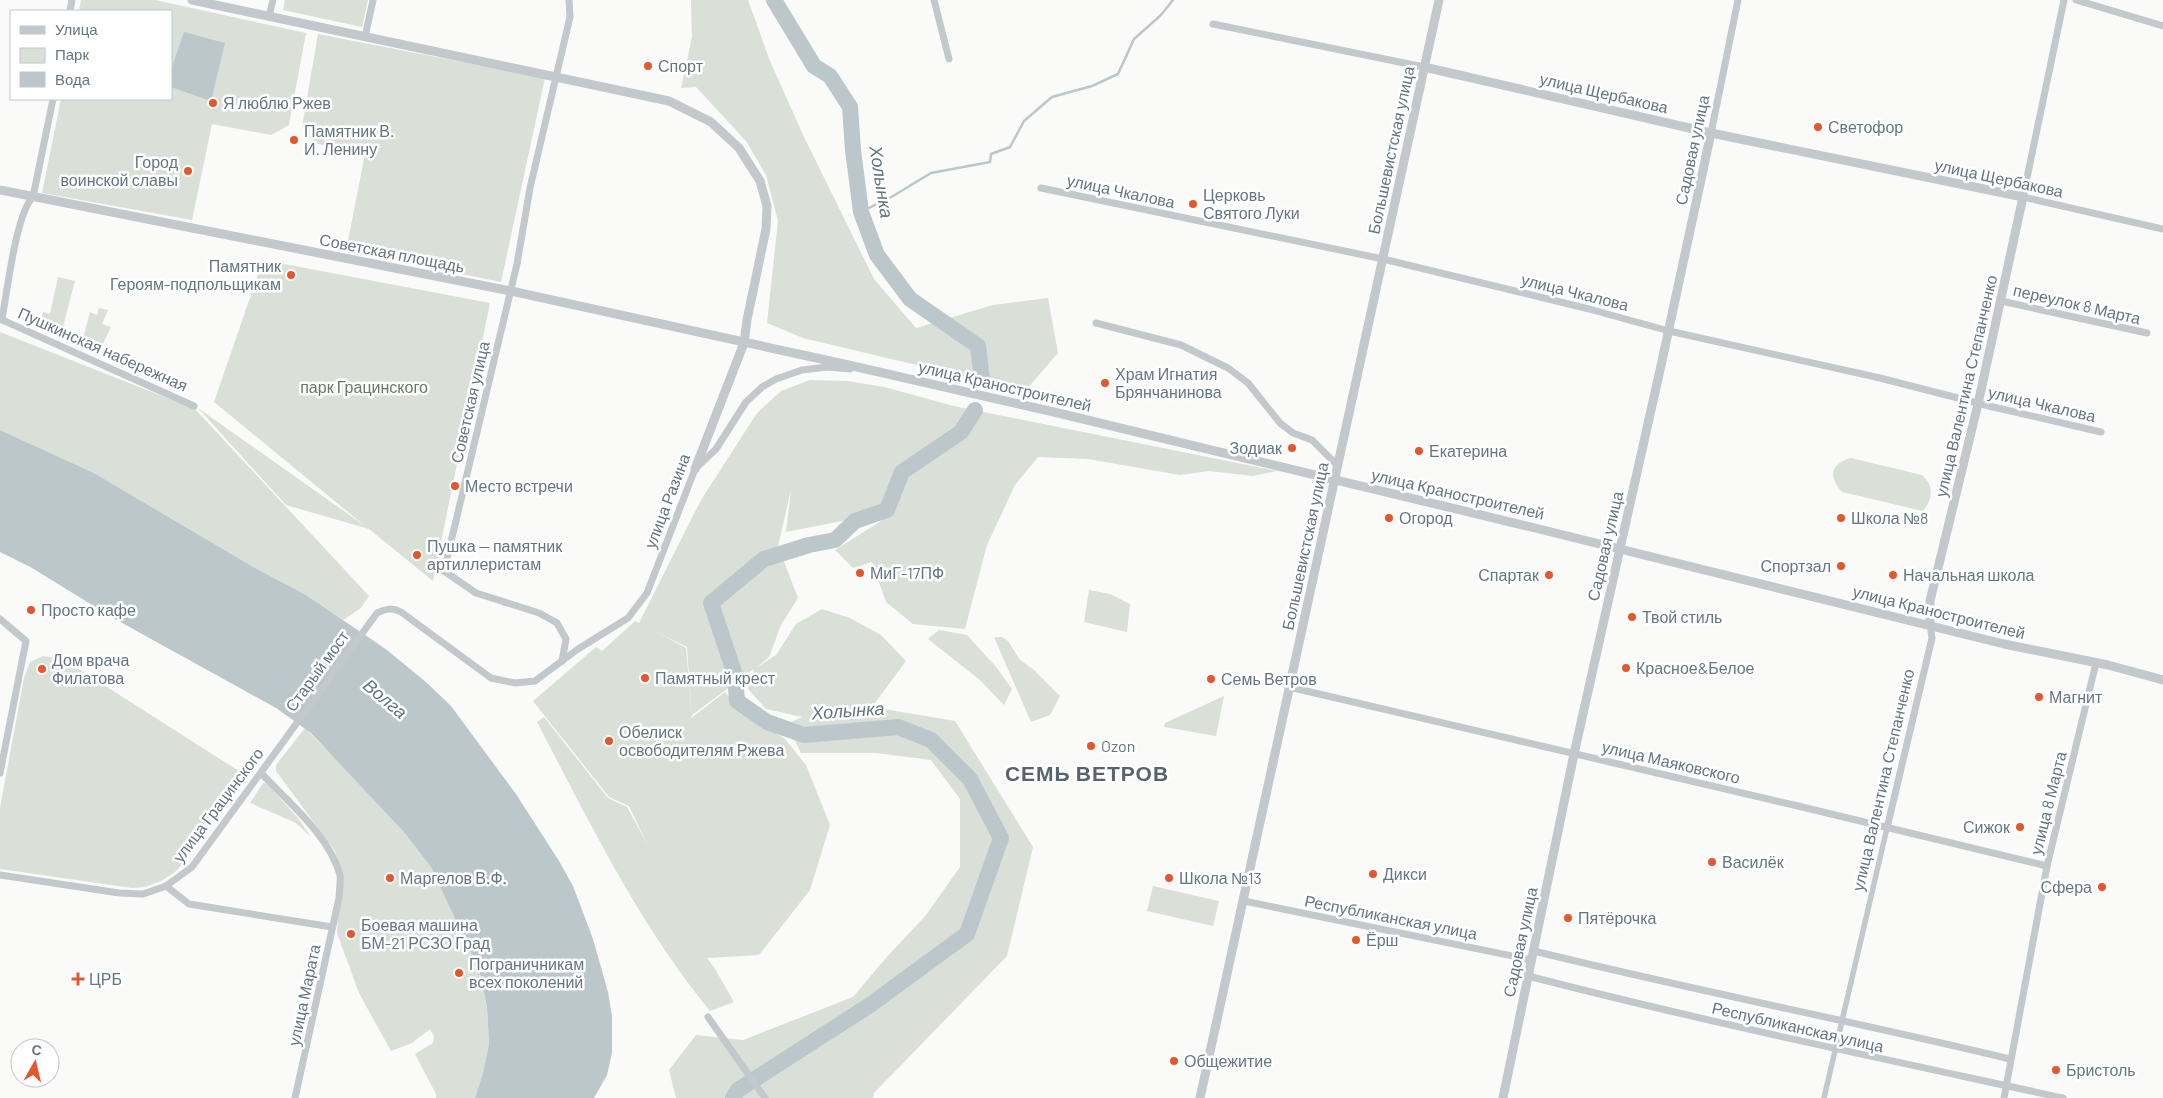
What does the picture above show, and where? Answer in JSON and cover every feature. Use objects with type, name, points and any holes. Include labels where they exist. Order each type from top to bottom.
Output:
[{"type":"street","points":[[192,0],[555,77]]},
{"type":"street","points":[[270,16],[273,0]]},
{"type":"street","points":[[365,37],[373,0]]},
{"type":"street","name":"Советская улица","points":[[562,661],[566,640],[557,623],[539,613],[476,593],[444,571],[511,291],[530,188],[570,17],[569,0]]},
{"type":"street","points":[[934,0],[949,59]]},
{"type":"street","name":"Большевистская улица","points":[[1200,1098],[1439,0]]},
{"type":"street","name":"Садовая улица","points":[[1503,1098],[1574,754],[1669,331],[1738,0]]},
{"type":"street","name":"улица Валентина Степанченко","points":[[1824,1098],[1932,638],[1930,601],[2001,301],[2064,0]]},
{"type":"street","points":[[2076,0],[2163,26]]},
{"type":"street","name":"улица Щербакова","points":[[1213,24],[1424,67],[1711,133],[2023,197],[2163,229]]},
{"type":"street","name":"улица Разина","points":[[377,613],[395,609],[491,678],[515,683],[535,681],[628,618],[647,593],[744,343],[766,229],[767,206],[760,181],[751,164],[739,148],[712,122],[669,101],[555,77]]},
{"type":"street","points":[[1,319],[20,228],[28,202],[33,197],[53,100]]},
{"type":"street","name":"улица Чкалова","points":[[1041,188],[1383,260],[1589,309],[1669,331],[1880,378],[1978,404],[2101,432]]},
{"type":"street","name":"Советская площадь","points":[[0,190],[511,291],[744,343]]},
{"type":"street","name":"переулок 8 Марта","points":[[2001,301],[2147,333]]},
{"type":"street","name":"Пушкинская набережная","points":[[1,319],[194,406]]},
{"type":"street","points":[[1096,323],[1181,345],[1228,368],[1248,383],[1280,424],[1293,433],[1312,440],[1338,466]]},
{"type":"street","name":"улица Краностроителей","points":[[744,343],[1050,412],[1930,624],[2004,644],[2096,663],[2163,680]]},
{"type":"street","points":[[695,469],[716,449],[737,413],[762,388],[776,379],[802,370],[828,367],[864,370]]},
{"type":"street","name":"Старый мост","points":[[280,744],[377,613]]},
{"type":"street","points":[[0,618],[26,642],[0,773]]},
{"type":"street","name":"улица 8 Марта","points":[[2004,1098],[2047,866],[2096,663]]},
{"type":"street","name":"улица Маяковского","points":[[1289,687],[2047,866]]},
{"type":"street","name":"улица Грацинского","points":[[0,875],[119,893],[143,894],[166,886],[192,867],[280,744]]},
{"type":"street","name":"улица Марата","points":[[261,773],[312,826],[324,842],[340,876],[339,898],[295,1098]]},
{"type":"street","points":[[166,886],[189,904],[332,927]]},
{"type":"street","name":"Республиканская улица","points":[[1244,901],[1533,955],[1843,1020],[2010,1059]]},
{"type":"street","name":"Республиканская улица","points":[[1528,976],[1648,1007],[1834,1050],[2063,1098]]},
{"type":"street","points":[[708,1017],[764,1098]]},
{"type":"green space","points":[[81,0],[155,0],[306,33],[289,125],[271,135],[212,124],[192,220],[42,193],[61,100],[172,100],[172,10],[79,10]]},
{"type":"green space","points":[[285,0],[368,0],[362,27],[283,10]]},
{"type":"green space","points":[[691,0],[748,0],[770,61],[804,137],[874,279],[916,328],[993,305],[1048,298],[1058,353],[1025,391],[803,338],[767,323],[778,221],[766,175],[746,141],[696,87],[681,88],[692,37]]},
{"type":"green space","points":[[318,34],[545,78],[501,282],[346,251],[365,154],[314,143],[302,127]]},
{"type":"green space","name":"парк Грацинского","points":[[263,260],[490,303],[433,581],[369,529],[286,505],[198,408],[365,526],[214,402]]},
{"type":"green space","points":[[58,277],[75,281],[61,334],[40,324],[43,312],[50,314]]},
{"type":"green space","points":[[99,308],[108,310],[102,324],[111,327],[101,348],[82,342],[90,312],[97,315]]},
{"type":"green space","points":[[0,332],[195,409],[369,596],[361,608],[343,620],[306,595],[255,568],[94,473],[0,430]]},
{"type":"green space","points":[[810,380],[847,381],[884,387],[954,406],[1277,471],[1253,476],[1209,471],[1180,475],[1088,459],[1038,457],[1015,485],[987,545],[965,629],[913,624],[886,602],[872,562],[853,568],[835,550],[881,521],[903,489],[903,466],[885,506],[842,521],[786,532],[791,490],[778,546],[798,598],[781,625],[769,657],[756,668],[776,655],[796,624],[822,609],[850,618],[881,635],[906,661],[872,707],[955,721],[1033,847],[1007,956],[874,1093],[873,1098],[676,1098],[669,1070],[696,1035],[743,1040],[853,997],[926,915],[960,867],[960,799],[931,760],[876,753],[801,753],[787,724],[802,717],[766,709],[748,689],[754,669],[692,715],[687,647],[657,632],[686,648],[692,716],[690,719],[725,692],[738,708],[785,739],[806,765],[830,825],[810,890],[759,955],[707,958],[734,1002],[710,1011],[660,943],[637,907],[537,722],[544,717],[608,798],[627,807],[648,846],[629,806],[609,797],[533,701],[596,647],[602,651],[635,621],[639,623],[701,500],[757,413],[781,391]]},
{"type":"green space","points":[[1851,458],[1922,475],[1929,483],[1931,492],[1929,502],[1923,511],[1842,492],[1835,481],[1833,471],[1839,464]]},
{"type":"green space","points":[[1089,590],[1110,594],[1130,604],[1127,632],[1084,622]]},
{"type":"green space","points":[[939,630],[967,635],[997,668],[1012,689],[1004,705],[980,680],[928,639]]},
{"type":"green space","points":[[994,637],[1002,637],[1008,641],[1020,660],[1034,670],[1060,696],[1050,715],[1031,722]]},
{"type":"green space","points":[[43,656],[62,659],[71,664],[245,775],[183,864],[174,873],[161,881],[145,887],[132,888],[0,869],[0,808],[24,678],[30,662]]},
{"type":"green space","points":[[1224,696],[1216,736],[1164,727],[1165,723]]},
{"type":"green space","points":[[305,728],[354,777],[403,831],[431,867],[460,926],[479,969],[487,1008],[489,1044],[475,1098],[436,1098],[436,1094],[415,1054],[433,1043],[434,1036],[430,1029],[412,1043],[391,1051],[359,993],[337,933],[341,873],[335,851],[276,771],[276,765]]},
{"type":"green space","points":[[263,783],[267,784],[298,818],[311,837],[296,823],[250,803]]},
{"type":"green space","points":[[1153,886],[1219,901],[1213,926],[1147,911]]},
{"type":"water","points":[[184,32],[225,43],[211,101],[172,87],[172,67]]},
{"type":"water","name":"Волга","points":[[0,430],[94,473],[255,568],[306,595],[387,650],[427,683],[451,706],[516,794],[559,861],[573,886],[593,939],[608,992],[612,1016],[612,1053],[607,1075],[594,1098],[475,1098],[489,1044],[487,1007],[479,969],[431,867],[403,831],[311,733],[276,708],[115,619],[32,568],[0,552]]},
{"type":"waterway","name":"Холынка","points":[[774,0],[814,66],[830,76],[850,107],[861,212],[877,255],[910,299],[978,346],[982,379]]},
{"type":"waterway","points":[[861,212],[893,196],[931,173],[990,162],[991,154],[1010,147],[1024,121],[1052,97],[1092,86],[1118,74],[1134,39],[1161,15],[1173,0]]},
{"type":"waterway","name":"Холынка","points":[[733,1098],[738,1090],[870,1005],[967,934],[1001,838],[970,779],[931,740],[898,727],[804,735],[767,722],[737,701],[735,675],[711,603],[764,559],[809,545],[835,540],[855,521],[887,510],[902,472],[961,432],[975,410]]},
{"type":"place","name":"Спорт","points":[[648,66]]},
{"type":"place","name":"Я люблю Ржев","points":[[213,103]]},
{"type":"place","name":"Светофор","points":[[1818,127]]},
{"type":"place","name":"Памятник В. И. Ленину","points":[[294,140]]},
{"type":"place","name":"Город воинской славы","points":[[188,171]]},
{"type":"place","name":"Церковь Святого Луки","points":[[1193,204]]},
{"type":"place","name":"Памятник Героям-подпольщикам","points":[[291,275]]},
{"type":"place","name":"Храм Игнатия Брянчанинова","points":[[1105,383]]},
{"type":"place","name":"Зодиак","points":[[1292,448]]},
{"type":"place","name":"Екатерина","points":[[1419,451]]},
{"type":"place","name":"Место встречи","points":[[455,486]]},
{"type":"place","name":"Огород","points":[[1389,518]]},
{"type":"place","name":"Школа №8","points":[[1841,518]]},
{"type":"place","name":"Пушка — памятник артиллеристам","points":[[417,555]]},
{"type":"place","name":"Спортзал","points":[[1841,566]]},
{"type":"place","name":"МиГ-17ПФ","points":[[860,573]]},
{"type":"place","name":"Спартак","points":[[1549,575]]},
{"type":"place","name":"Начальная школа","points":[[1893,575]]},
{"type":"place","name":"Просто кафе","points":[[31,610]]},
{"type":"place","name":"Твой стиль","points":[[1632,617]]},
{"type":"place","name":"Красное&Белое","points":[[1626,668]]},
{"type":"place","name":"Дом врача Филатова","points":[[42,669]]},
{"type":"place","name":"Памятный крест","points":[[645,678]]},
{"type":"place","name":"Семь Ветров","points":[[1211,679]]},
{"type":"place","name":"Магнит","points":[[2039,697]]},
{"type":"place","name":"Обелиск освободителям Ржева","points":[[609,741]]},
{"type":"place","name":"Ozon","points":[[1091,746]]},
{"type":"place","name":"Сижок","points":[[2020,827]]},
{"type":"place","name":"Василёк","points":[[1712,862]]},
{"type":"place","name":"Дикси","points":[[1373,874]]},
{"type":"place","name":"Маргелов В.Ф.","points":[[390,878]]},
{"type":"place","name":"Школа №13","points":[[1169,878]]},
{"type":"place","name":"Сфера","points":[[2102,887]]},
{"type":"place","name":"Пятёрочка","points":[[1568,918]]},
{"type":"place","name":"Боевая машина БМ-21 РСЗО Град","points":[[351,934]]},
{"type":"place","name":"Ёрш","points":[[1356,940]]},
{"type":"place","name":"Пограничникам всех поколений","points":[[459,973]]},
{"type":"place","name":"ЦРБ","points":[[78,979]]},
{"type":"place","name":"Общежитие","points":[[1174,1061]]},
{"type":"place","name":"Бристоль","points":[[2056,1070]]},
{"type":"district","name":"СЕМЬ ВЕТРОВ","points":[[1087,774]]}]
